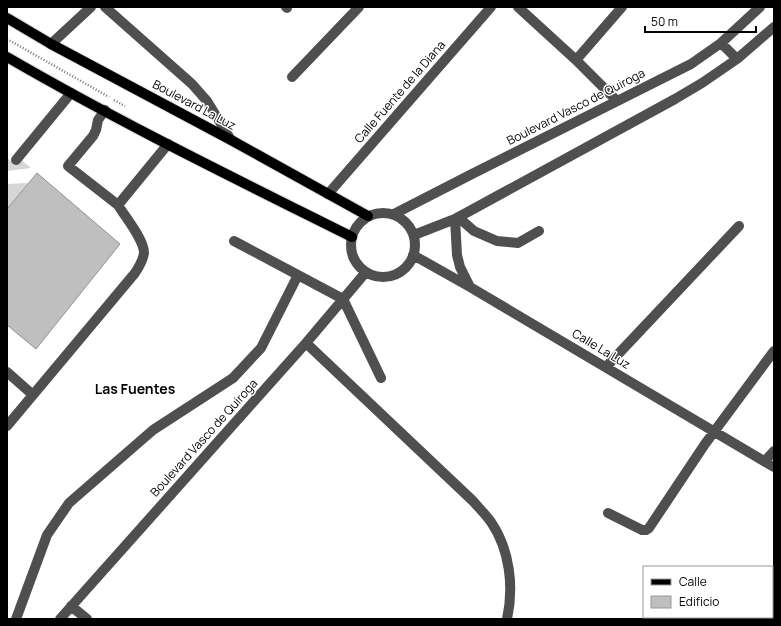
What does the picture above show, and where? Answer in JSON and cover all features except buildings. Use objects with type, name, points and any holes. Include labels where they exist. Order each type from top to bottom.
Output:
[{"type":"main road","name":"Boulevard La Luz","points":[[7,18],[51,44],[231,140],[368,216]]},
{"type":"main road","points":[[7,57],[70,93],[352,237]]},
{"type":"street","points":[[51,44],[91,7]]},
{"type":"street","points":[[105,7],[192,84],[207,101],[231,140]]},
{"type":"street","points":[[292,77],[359,7]]},
{"type":"street","name":"Calle Fuente de la Diana","points":[[328,194],[491,7]]},
{"type":"street","points":[[518,7],[576,60],[617,101]]},
{"type":"street","points":[[576,60],[622,7]]},
{"type":"street","name":"Boulevard Vasco de Quiroga","points":[[394,214],[690,64],[721,43],[760,7]]},
{"type":"street","points":[[414,235],[456,218],[675,99],[737,59],[774,27]]},
{"type":"street","points":[[721,43],[737,59]]},
{"type":"street","points":[[16,160],[70,93]]},
{"type":"street","points":[[7,426],[135,273],[141,262],[144,252],[142,243],[118,205],[68,166],[93,136],[98,120],[105,110]]},
{"type":"street","points":[[118,205],[168,144]]},
{"type":"street","points":[[376,213],[394,214],[406,223],[414,235],[415,245],[413,255],[408,265],[399,273],[388,276],[377,276],[366,272],[358,265],[353,257],[351,247],[352,237],[358,225],[368,216],[376,213]]},
{"type":"street","points":[[456,218],[474,231],[497,241],[518,243],[539,231]]},
{"type":"street","points":[[456,218],[457,255],[460,267],[470,286]]},
{"type":"street","points":[[606,367],[739,226]]},
{"type":"street","points":[[234,241],[343,299],[381,378]]},
{"type":"street","name":"Calle La Luz","points":[[413,255],[470,286],[770,464]]},
{"type":"street","name":"Boulevard Vasco de Quiroga","points":[[60,619],[306,343],[366,272]]},
{"type":"street","points":[[16,619],[47,535],[69,503],[153,430],[233,378],[260,348],[298,275]]},
{"type":"street","points":[[306,343],[473,501],[492,523],[506,552],[510,582],[507,619]]},
{"type":"street","points":[[608,512],[642,530],[646,530],[714,431],[774,351]]},
{"type":"street","points":[[7,372],[33,396]]},
{"type":"street","points":[[770,464],[774,451]]},
{"type":"street","points":[[71,606],[87,619]]},
{"type":"path","points":[[7,39],[128,108]]},
{"type":"shaded area","points":[[7,158],[16,165],[21,160],[31,168],[7,171]]},
{"type":"shaded area","points":[[28,183],[7,209],[7,184]]},
{"type":"district","name":"Las Fuentes","points":[[135,389]]}]
